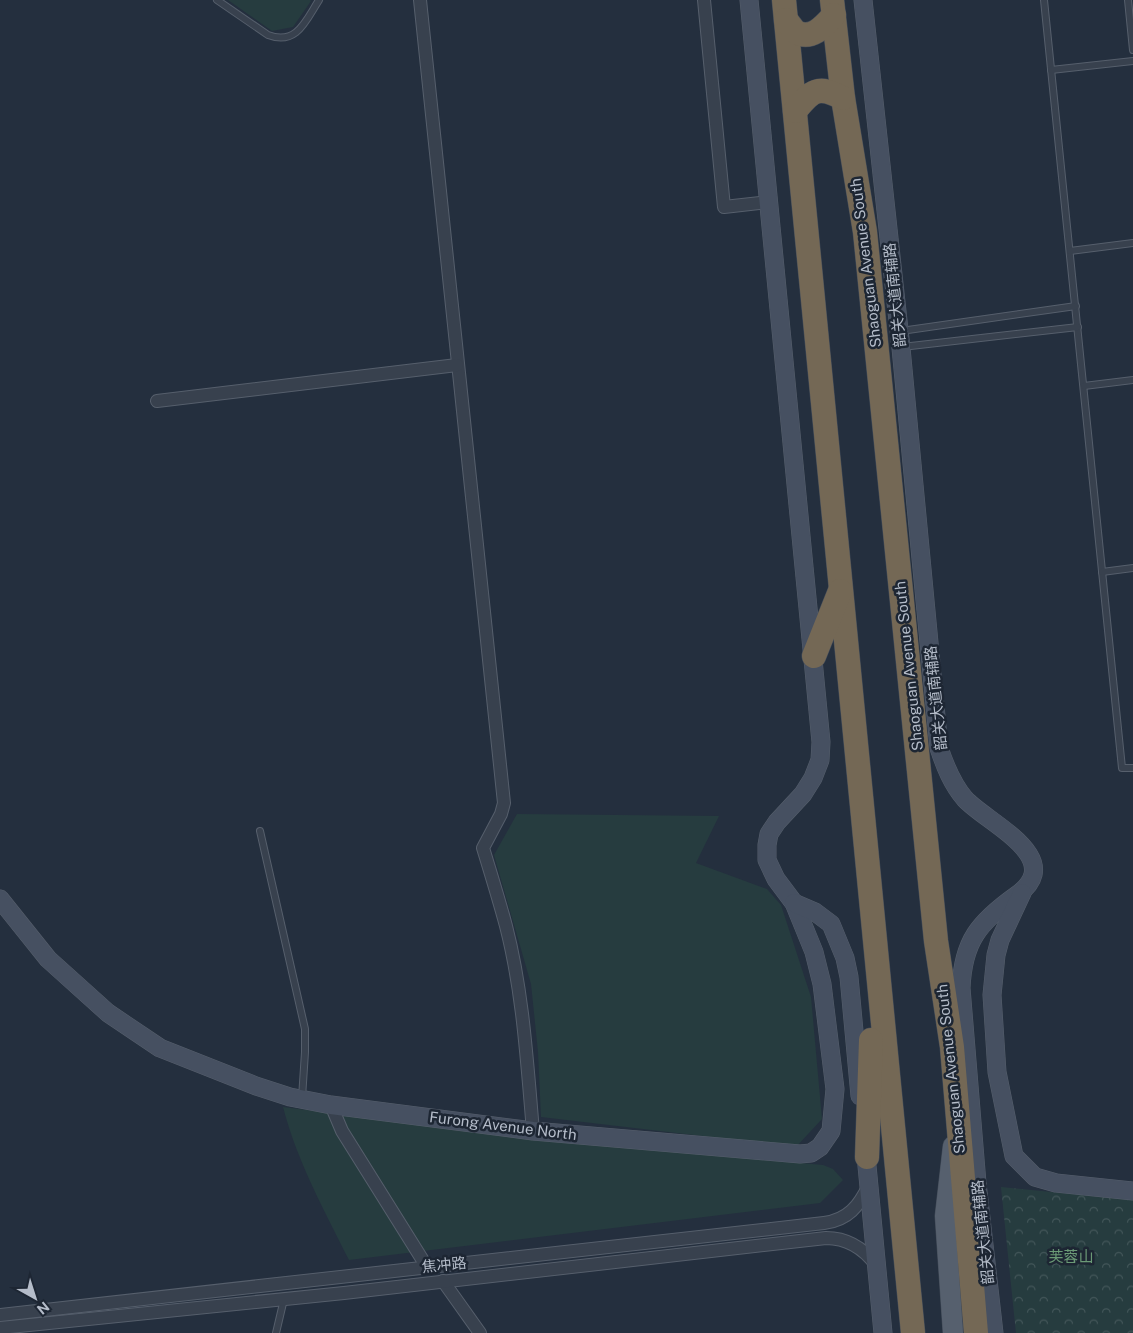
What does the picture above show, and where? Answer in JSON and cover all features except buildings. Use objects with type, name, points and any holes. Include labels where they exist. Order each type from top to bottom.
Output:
[{"type":"highway","points":[[784,10],[796,32],[809,35],[821,29],[833,7]]},
{"type":"highway","name":"Shaoguan Avenue South","points":[[833,7],[843,98],[865,232],[936,941],[952,1047],[976,1333]]},
{"type":"highway","points":[[784,10],[913,1333]]},
{"type":"highway","points":[[795,111],[805,98],[819,90],[830,91],[843,98]]},
{"type":"highway","points":[[814,656],[841,587]]},
{"type":"highway","points":[[867,1156],[875,954]]},
{"type":"main road","points":[[953,1333],[945,1216],[957,1116]]},
{"type":"street","points":[[420,0],[504,803],[501,814],[483,848],[506,927],[526,1046],[533,1131]]},
{"type":"street","points":[[704,0],[724,207],[769,202]]},
{"type":"street","points":[[749,0],[821,734],[820,760],[813,778],[803,794],[777,822],[769,834],[767,860],[776,879],[794,903],[815,912],[831,924],[845,958],[849,977],[870,1183],[883,1333]]},
{"type":"street","name":"韶关大道南辅路","points":[[863,0],[900,339],[939,748],[947,772],[964,797],[1028,851],[1034,874],[1023,890],[992,914],[975,933],[967,948],[962,974],[961,988],[977,1182],[994,1333]]},
{"type":"street","points":[[157,401],[457,365]]},
{"type":"street","points":[[1023,890],[1000,940],[996,954],[993,982],[997,1072],[1014,1156],[1035,1177],[1049,1181],[1133,1191]]},
{"type":"street","name":"Furong Avenue North","points":[[0,899],[48,960],[108,1013],[160,1048],[256,1086],[331,1105],[533,1131],[800,1154],[811,1153],[820,1147],[831,1131],[835,1089],[822,984],[814,952],[794,903]]},
{"type":"street","points":[[331,1105],[342,1130],[427,1267]]},
{"type":"street","name":"焦冲路","points":[[0,1315],[834,1222],[843,1218],[857,1206],[870,1183]]},
{"type":"street","name":"焦冲路","points":[[0,1328],[284,1299],[826,1238],[836,1238],[847,1242],[868,1255],[876,1265]]},
{"type":"street","points":[[443,1281],[480,1333]]},
{"type":"lane","points":[[217,0],[268,35],[276,38],[290,37],[297,32],[319,0]]},
{"type":"lane","points":[[1044,0],[1122,768],[1133,768]]},
{"type":"lane","points":[[1128,0],[1133,50]]},
{"type":"lane","points":[[1051,70],[1133,61]]},
{"type":"lane","points":[[1070,250],[1133,243]]},
{"type":"lane","points":[[900,339],[1076,306]]},
{"type":"lane","points":[[900,339],[1078,327]]},
{"type":"lane","points":[[1084,386],[1133,380]]},
{"type":"lane","points":[[1102,572],[1133,568]]},
{"type":"lane","points":[[260,831],[305,1029],[302,1099]]},
{"type":"lane","points":[[276,1333],[284,1299]]},
{"type":"green space","points":[[228,0],[311,1],[293,27],[272,31]]},
{"type":"green space","points":[[517,814],[719,816],[696,863],[767,889],[781,905],[811,997],[822,1119],[796,1147],[541,1117],[538,1052],[531,984],[494,855]]},
{"type":"green space","points":[[283,1107],[532,1138],[823,1165],[833,1169],[843,1180],[820,1203],[349,1260],[303,1166]]},
{"type":"green space","name":"芙蓉山","points":[[1001,1187],[1133,1200],[1133,1333],[1016,1333]]}]
